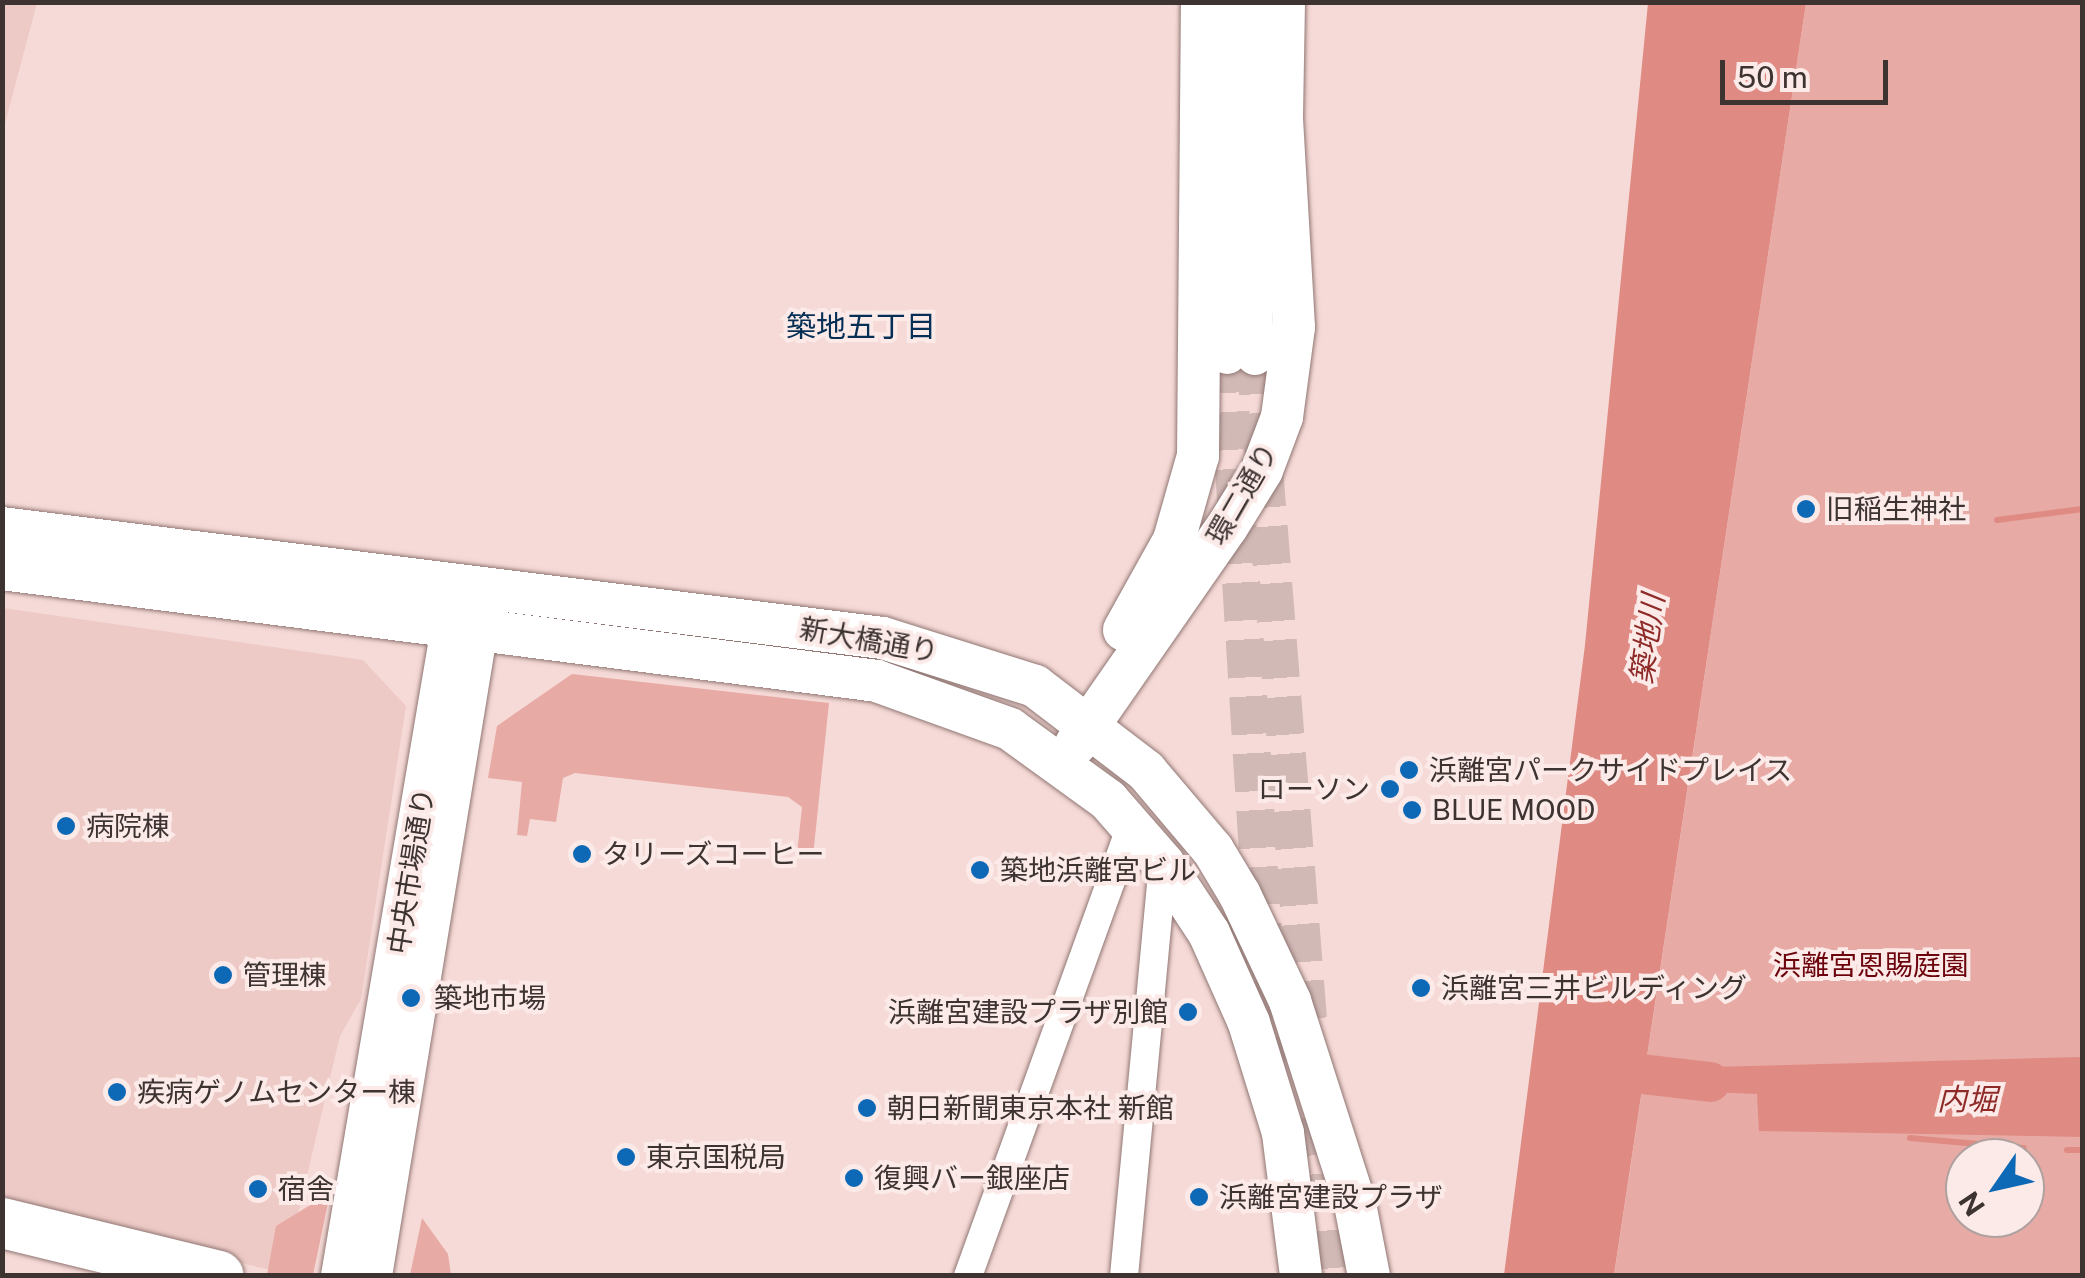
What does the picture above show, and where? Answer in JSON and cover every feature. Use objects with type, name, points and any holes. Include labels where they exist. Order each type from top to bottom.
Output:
[{"type":"highway","points":[[2,1223],[219,1276]]},
{"type":"highway","points":[[2,1254],[97,1276]]},
{"type":"main road","name":"環二通り","points":[[1080,715],[1160,569],[1198,456],[1202,2]]},
{"type":"main road","name":"環二通り","points":[[1051,755],[1246,496],[1282,417],[1294,327],[1282,117],[1284,2]]},
{"type":"main road","name":"新大橋通り","points":[[2,528],[883,638],[995,668],[1080,715],[1182,810],[1248,908],[1290,1002],[1355,1204],[1369,1276]]},
{"type":"main road","name":"新大橋通り","points":[[2,569],[877,681],[975,712],[1051,755],[1131,826],[1163,863],[1230,976],[1265,1072],[1293,1185],[1302,1276]]},
{"type":"street","points":[[1226,2],[1222,214],[1241,356],[1250,205],[1255,2]]},
{"type":"street","name":"中央市場通り","points":[[373,1276],[472,585]]},
{"type":"street","name":"中央市場通り","points":[[340,1276],[465,628]]},
{"type":"street","points":[[968,1276],[1131,826]]},
{"type":"street","points":[[1124,1276],[1163,863]]},
{"type":"shaded area","points":[[2,3],[37,3],[3,131]]},
{"type":"shaded area","points":[[3,608],[363,660],[406,706],[361,999],[340,1036],[284,1273],[3,1209]]},
{"type":"green space","name":"浜離宮恩賜庭園","points":[[1806,3],[2082,3],[2082,1275],[1614,1276]]},
{"type":"green space","points":[[572,674],[829,703],[813,856],[797,854],[802,807],[788,797],[575,773],[563,778],[556,822],[530,819],[527,836],[517,835],[522,782],[488,778],[497,726]]},
{"type":"green space","points":[[330,1193],[313,1275],[267,1275],[276,1226]]},
{"type":"green space","points":[[422,1218],[448,1254],[451,1275],[410,1275]]},
{"type":"water","name":"築地川","points":[[1648,3],[1806,3],[1614,1275],[1504,1275],[1585,645]]},
{"type":"water","name":"内堀","points":[[2082,1057],[2082,1137],[1759,1131],[1757,1094],[1708,1092],[1711,1067]]},
{"type":"waterway","points":[[1997,520],[2082,509]]},
{"type":"waterway","points":[[1591,1068],[1710,1082]]},
{"type":"waterway","points":[[1910,1138],[1945,1141]]},
{"type":"waterway","points":[[2067,1150],[2082,1150]]},
{"type":"tunnel","points":[[1227,355],[1271,1063]]},
{"type":"tunnel","points":[[1255,356],[1309,1032]]},
{"type":"tunnel","points":[[1316,1117],[1329,1276]]},
{"type":"place","name":"旧稲生神社","points":[[1806,509]]},
{"type":"place","name":"浜離宮パークサイドプレイス","points":[[1409,770]]},
{"type":"place","name":"ローソン","points":[[1390,789]]},
{"type":"place","name":"BLUE MOOD","points":[[1412,810]]},
{"type":"place","name":"病院棟","points":[[66,826]]},
{"type":"place","name":"タリーズコーヒー","points":[[582,854]]},
{"type":"place","name":"築地浜離宮ビル","points":[[980,870]]},
{"type":"place","name":"管理棟","points":[[223,975]]},
{"type":"place","name":"浜離宮三井ビルディング","points":[[1421,988]]},
{"type":"place","name":"築地市場","points":[[411,998]]},
{"type":"place","name":"浜離宮建設プラザ別館","points":[[1188,1012]]},
{"type":"place","name":"疾病ゲノムセンター棟","points":[[117,1092]]},
{"type":"place","name":"朝日新聞東京本社 新館","points":[[867,1108]]},
{"type":"place","name":"東京国税局","points":[[626,1157]]},
{"type":"place","name":"復興バー銀座店","points":[[854,1178]]},
{"type":"place","name":"宿舎","points":[[258,1189]]},
{"type":"place","name":"浜離宮建設プラザ","points":[[1199,1197]]},
{"type":"district","name":"築地五丁目","points":[[861,326]]}]
